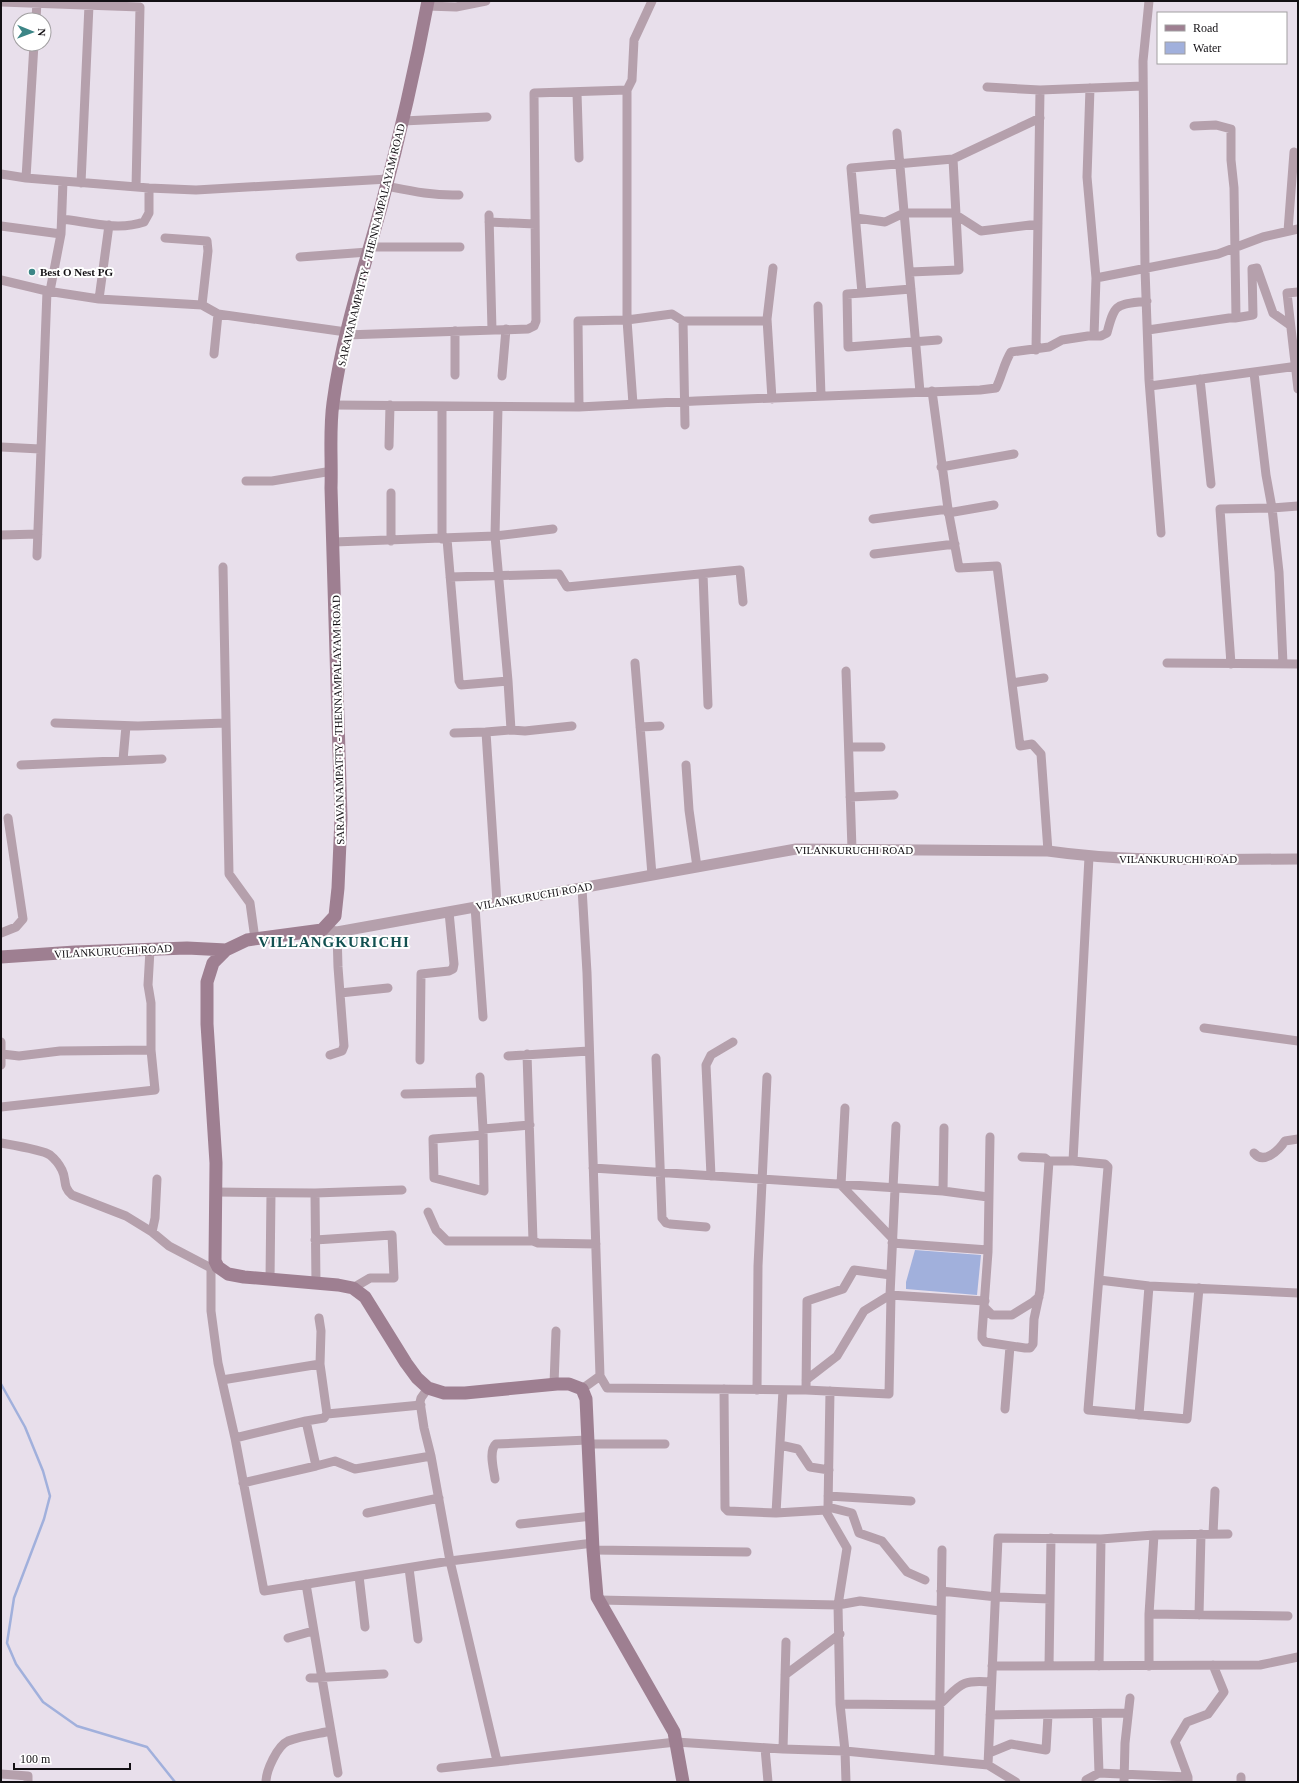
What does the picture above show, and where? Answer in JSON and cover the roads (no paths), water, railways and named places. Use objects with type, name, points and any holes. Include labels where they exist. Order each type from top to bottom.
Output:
[{"type":"main road","name":"SARAVANAMPATTY - THENNAMPALAYAM ROAD","points":[[322,930],[335,916],[338,888],[341,818],[330,433],[332,405],[346,333],[403,121],[427,4]]},
{"type":"main road","points":[[322,930],[247,940],[226,950],[213,963],[207,982],[207,1024],[216,1192],[215,1268],[228,1274],[270,1280],[353,1288],[365,1297],[406,1363],[417,1378],[428,1388],[444,1393],[465,1393],[554,1384],[569,1384],[582,1389],[586,1399],[596,1589],[599,1600],[674,1732],[682,1782]]},
{"type":"main road","name":"VILANKURUCHI ROAD","points":[[1,957],[74,952],[187,948],[226,950]]},
{"type":"street","points":[[427,4],[456,7],[486,1]]},
{"type":"street","points":[[632,404],[628,320],[627,90],[632,80],[634,40],[652,1]]},
{"type":"street","points":[[1149,1],[1143,61],[1145,268],[1150,386],[1161,533]]},
{"type":"street","points":[[1,2],[37,2],[140,7],[136,187]]},
{"type":"street","points":[[36,12],[37,2]]},
{"type":"street","points":[[81,183],[89,5]]},
{"type":"street","points":[[26,178],[34,52]]},
{"type":"street","points":[[987,87],[1040,90],[1143,86]]},
{"type":"street","points":[[1090,88],[1087,177],[1096,278],[1094,336]]},
{"type":"street","points":[[1,280],[48,291],[99,299],[202,305],[218,314],[346,333],[528,328],[534,326],[536,321],[534,93],[577,93],[627,90]]},
{"type":"street","points":[[1036,350],[1040,90]]},
{"type":"street","points":[[577,93],[579,158]]},
{"type":"street","points":[[403,121],[487,117]]},
{"type":"street","points":[[862,293],[851,168],[953,159],[1040,118]]},
{"type":"street","points":[[1194,126],[1216,125],[1230,129],[1236,247],[1237,306],[1235,318]]},
{"type":"street","points":[[897,133],[920,392]]},
{"type":"street","points":[[1288,231],[1294,152]]},
{"type":"street","points":[[910,272],[959,270],[953,159]]},
{"type":"street","points":[[1,174],[81,183],[196,190],[387,183],[423,194],[441,196],[459,195]]},
{"type":"street","points":[[37,556],[40,449],[48,291],[61,234],[63,181]]},
{"type":"street","points":[[62,219],[109,225],[135,225],[144,222],[149,213],[149,188]]},
{"type":"street","points":[[856,218],[885,222],[904,213],[956,214],[981,230],[1038,224]]},
{"type":"street","points":[[492,330],[489,218],[535,224]]},
{"type":"street","points":[[99,299],[109,225]]},
{"type":"street","points":[[1,226],[61,234]]},
{"type":"street","points":[[1096,278],[1218,254],[1263,237],[1298,229]]},
{"type":"street","points":[[164,238],[207,241],[208,251],[202,305]]},
{"type":"street","points":[[300,258],[369,250],[460,247]]},
{"type":"street","points":[[772,268],[767,321],[772,399]]},
{"type":"street","points":[[1148,330],[1253,315],[1252,269],[1257,268],[1273,313],[1290,325]]},
{"type":"street","points":[[911,289],[846,294],[848,347],[938,340]]},
{"type":"street","points":[[1298,292],[1287,293],[1298,389]]},
{"type":"street","points":[[332,405],[579,407],[684,401],[772,399],[980,390],[996,388],[1011,352],[1048,348],[1062,340],[1100,336],[1107,333],[1112,312],[1122,304],[1146,301]]},
{"type":"street","points":[[818,306],[821,396]]},
{"type":"street","points":[[214,354],[218,314]]},
{"type":"street","points":[[579,407],[578,321],[628,320],[672,314],[683,321],[767,321]]},
{"type":"street","points":[[683,321],[684,401],[686,425]]},
{"type":"street","points":[[502,376],[506,329]]},
{"type":"street","points":[[455,330],[455,375]]},
{"type":"street","points":[[1150,386],[1296,366]]},
{"type":"street","points":[[1254,372],[1266,475],[1272,508],[1280,572],[1283,664]]},
{"type":"street","points":[[1200,379],[1211,484]]},
{"type":"street","points":[[932,391],[941,467],[959,568],[997,566],[1020,746],[1032,744],[1040,754],[1048,851]]},
{"type":"street","points":[[390,405],[390,446]]},
{"type":"street","points":[[442,407],[444,539],[450,577],[459,681],[461,685],[508,682]]},
{"type":"street","points":[[498,407],[495,536],[511,730]]},
{"type":"street","points":[[1,447],[40,449]]},
{"type":"street","points":[[941,467],[1014,454]]},
{"type":"street","points":[[246,481],[272,481],[332,471]]},
{"type":"street","points":[[391,493],[391,541]]},
{"type":"street","points":[[872,519],[994,505]]},
{"type":"street","points":[[1231,664],[1220,508],[1272,508],[1298,506]]},
{"type":"street","points":[[334,542],[495,536],[553,529]]},
{"type":"street","points":[[1,535],[38,534]]},
{"type":"street","points":[[874,554],[955,544]]},
{"type":"street","points":[[223,567],[229,874],[250,902],[255,938]]},
{"type":"street","points":[[450,577],[559,574],[567,588],[740,570],[743,602]]},
{"type":"street","points":[[703,574],[708,705]]},
{"type":"street","points":[[635,663],[652,875]]},
{"type":"street","points":[[1168,663],[1298,664]]},
{"type":"street","points":[[846,672],[852,849]]},
{"type":"street","points":[[1012,683],[1044,678]]},
{"type":"street","points":[[55,723],[126,726],[226,723]]},
{"type":"street","points":[[123,760],[126,726]]},
{"type":"street","points":[[454,733],[511,730],[525,731],[572,726]]},
{"type":"street","points":[[640,727],[660,726]]},
{"type":"street","points":[[486,732],[497,903]]},
{"type":"street","points":[[849,747],[881,747]]},
{"type":"street","points":[[21,765],[162,759]]},
{"type":"street","points":[[686,765],[689,810],[697,867]]},
{"type":"street","points":[[850,797],[894,795]]},
{"type":"street","points":[[1,933],[16,927],[23,919],[8,818]]},
{"type":"street","name":"VILANKURUCHI ROAD","points":[[322,930],[337,932],[796,849],[1048,851],[1089,857],[1123,859],[1298,859]]},
{"type":"street","points":[[1073,1161],[1089,857]]},
{"type":"street","points":[[582,888],[590,1051],[600,1376],[607,1388],[859,1391],[889,1394],[890,1295],[896,1126]]},
{"type":"street","points":[[475,907],[483,1017]]},
{"type":"street","points":[[420,1060],[421,974],[449,971],[452,969],[454,964],[449,912]]},
{"type":"street","points":[[330,1055],[342,1051],[344,1046],[337,932]]},
{"type":"street","points":[[1,1107],[155,1090],[151,1003],[148,985],[150,950]]},
{"type":"street","points":[[340,993],[388,988]]},
{"type":"street","points":[[1204,1028],[1298,1041]]},
{"type":"street","points":[[1,1042],[1,1065]]},
{"type":"street","points":[[710,1176],[706,1065],[711,1055],[733,1042]]},
{"type":"street","points":[[2,1054],[19,1056],[60,1051],[152,1050]]},
{"type":"street","points":[[508,1056],[590,1051]]},
{"type":"street","points":[[527,1054],[533,1241]]},
{"type":"street","points":[[656,1058],[663,1221],[670,1224],[706,1227]]},
{"type":"street","points":[[480,1077],[483,1132],[484,1191],[434,1178],[433,1139],[483,1132],[530,1125]]},
{"type":"street","points":[[757,1390],[758,1273],[767,1077]]},
{"type":"street","points":[[404,1094],[480,1092]]},
{"type":"street","points":[[845,1108],[841,1185],[892,1241],[988,1250]]},
{"type":"street","points":[[943,1192],[944,1128]]},
{"type":"street","points":[[990,1137],[988,1250],[982,1338],[985,1342],[1025,1348],[1030,1348],[1033,1344],[1034,1319],[1039,1297],[1049,1161]]},
{"type":"street","points":[[1254,1153],[1257,1157],[1261,1158],[1269,1156],[1278,1151],[1285,1141],[1298,1139]]},
{"type":"street","points":[[1,1143],[49,1154],[58,1162],[63,1172],[64,1184],[72,1195],[126,1216],[152,1232],[169,1246],[215,1268],[211,1311],[222,1380],[244,1482],[264,1591],[450,1561],[593,1547],[747,1552]]},
{"type":"street","points":[[1022,1157],[1045,1158],[1049,1161],[1073,1161],[1105,1164],[1108,1167],[1088,1410],[1186,1419],[1199,1288]]},
{"type":"street","points":[[593,1168],[894,1188],[943,1192],[988,1198]]},
{"type":"street","points":[[152,1232],[155,1218],[157,1179]]},
{"type":"street","points":[[216,1192],[315,1193],[402,1190]]},
{"type":"street","points":[[270,1280],[271,1193]]},
{"type":"street","points":[[315,1193],[316,1284]]},
{"type":"street","points":[[428,1212],[436,1230],[447,1241],[533,1241],[538,1243],[596,1244]]},
{"type":"street","points":[[315,1240],[392,1235],[394,1278],[370,1278],[353,1288]]},
{"type":"street","points":[[806,1390],[807,1301],[844,1290],[854,1270],[891,1275]]},
{"type":"street","points":[[1099,1280],[1149,1286],[1298,1293]]},
{"type":"street","points":[[1139,1415],[1149,1286]]},
{"type":"street","points":[[806,1380],[837,1356],[864,1311],[890,1295],[985,1304]]},
{"type":"street","points":[[985,1304],[992,1315],[1012,1314],[1039,1297]]},
{"type":"street","points":[[319,1318],[321,1331],[320,1364],[327,1414]]},
{"type":"street","points":[[554,1384],[556,1331]]},
{"type":"street","points":[[1005,1408],[1010,1346]]},
{"type":"street","points":[[222,1380],[320,1364]]},
{"type":"street","points":[[582,1389],[600,1376]]},
{"type":"street","points":[[428,1388],[422,1398],[421,1405],[424,1428],[431,1456],[450,1561],[497,1761]]},
{"type":"street","points":[[724,1389],[725,1508],[728,1511],[776,1513],[826,1508],[852,1513],[859,1533]]},
{"type":"street","points":[[776,1513],[783,1390]]},
{"type":"street","points":[[830,1391],[829,1470],[826,1508],[847,1548],[838,1605],[840,1634],[840,1704],[845,1751],[846,1782]]},
{"type":"street","points":[[235,1438],[324,1418],[327,1414],[421,1405]]},
{"type":"street","points":[[306,1421],[316,1466]]},
{"type":"street","points":[[495,1479],[492,1451],[493,1446],[496,1444],[588,1442],[665,1444]]},
{"type":"street","points":[[780,1445],[798,1449],[810,1467],[829,1470]]},
{"type":"street","points":[[244,1482],[335,1461],[355,1469],[431,1456]]},
{"type":"street","points":[[1213,1534],[1215,1491]]},
{"type":"street","points":[[828,1496],[911,1501]]},
{"type":"street","points":[[367,1513],[439,1498]]},
{"type":"street","points":[[520,1524],[592,1516]]},
{"type":"street","points":[[842,1539],[859,1533],[882,1541],[907,1572],[925,1580]]},
{"type":"street","points":[[1199,1615],[1201,1534]]},
{"type":"street","points":[[988,1765],[998,1538],[1101,1539],[1154,1535],[1228,1534]]},
{"type":"street","points":[[1149,1666],[1149,1614],[1154,1535]]},
{"type":"street","points":[[1049,1666],[1051,1538]]},
{"type":"street","points":[[1099,1666],[1101,1539]]},
{"type":"street","points":[[938,1760],[942,1550]]},
{"type":"street","points":[[408,1568],[418,1639]]},
{"type":"street","points":[[359,1576],[365,1627]]},
{"type":"street","points":[[306,1584],[338,1773]]},
{"type":"street","points":[[941,1591],[996,1597],[1050,1599]]},
{"type":"street","points":[[599,1600],[838,1605],[860,1601],[940,1611]]},
{"type":"street","points":[[1149,1614],[1288,1616]]},
{"type":"street","points":[[288,1638],[313,1631]]},
{"type":"street","points":[[785,1675],[840,1634]]},
{"type":"street","points":[[783,1749],[786,1642]]},
{"type":"street","points":[[992,1666],[1260,1665],[1298,1657]]},
{"type":"street","points":[[1086,1782],[1086,1780],[1099,1773],[1124,1778],[1188,1780],[1175,1742],[1187,1722],[1208,1714],[1224,1692],[1213,1665]]},
{"type":"street","points":[[310,1678],[384,1674]]},
{"type":"street","points":[[840,1704],[939,1706],[961,1684],[978,1681],[991,1682]]},
{"type":"street","points":[[1124,1778],[1125,1743],[1130,1698]]},
{"type":"street","points":[[990,1715],[1128,1713]]},
{"type":"street","points":[[1097,1714],[1099,1773]]},
{"type":"street","points":[[989,1753],[1011,1744],[1046,1750],[1048,1715]]},
{"type":"street","points":[[266,1782],[270,1764],[279,1748],[286,1742],[331,1731]]},
{"type":"street","points":[[441,1768],[676,1742],[783,1749],[845,1751],[988,1765],[1016,1782]]},
{"type":"street","points":[[765,1748],[768,1782]]},
{"type":"street","points":[[1,1774],[28,1776],[28,1782]]},
{"type":"water","points":[[915,1250],[981,1255],[977,1295],[906,1289],[906,1282]]},
{"type":"waterway","points":[[1,1384],[25,1427],[43,1471],[50,1496],[44,1519],[14,1598],[7,1643],[16,1664],[43,1702],[77,1726],[147,1747],[175,1782]]},
{"type":"place","name":"Best O Nest PG","points":[[32,272]]},
{"type":"district","name":"VILLANGKURICHI","points":[[334,942]]}]
